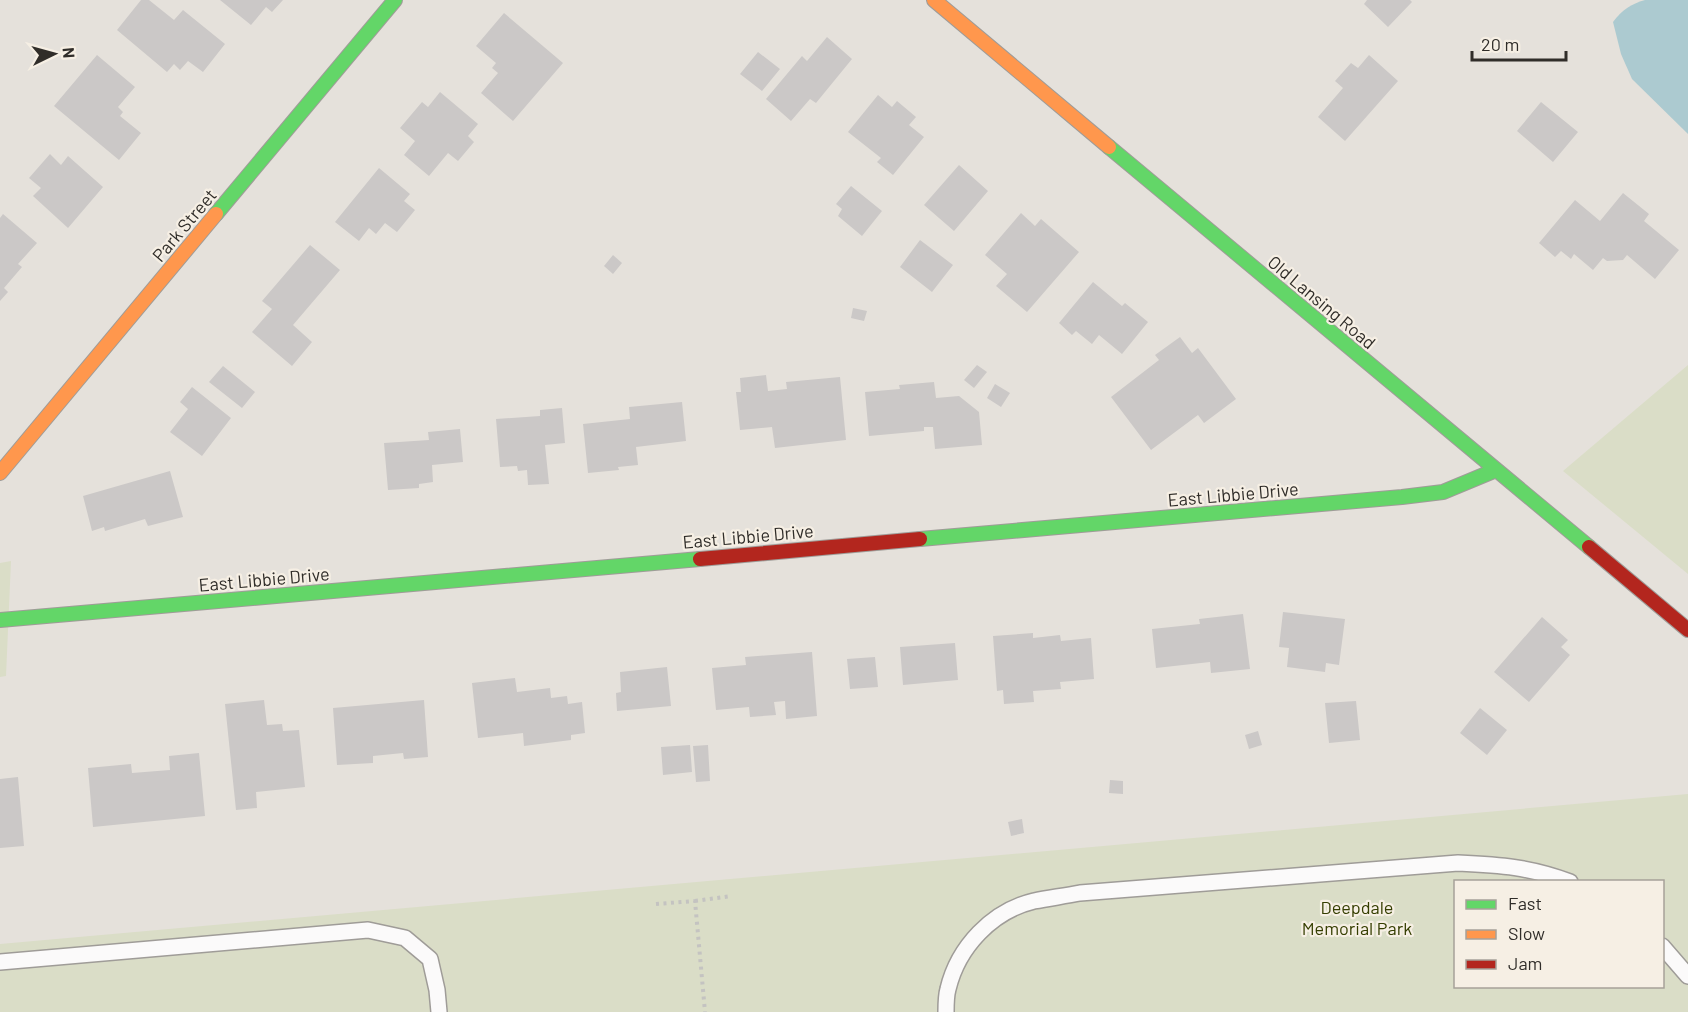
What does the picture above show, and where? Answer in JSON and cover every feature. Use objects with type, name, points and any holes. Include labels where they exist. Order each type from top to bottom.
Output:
[{"type":"street","name":"Park Street","points":[[0,473],[395,0]]},
{"type":"street","name":"Old Lansing Road","points":[[934,0],[1688,630]]},
{"type":"street","name":"East Libbie Drive","points":[[0,620],[1402,498],[1443,492],[1496,470]]},
{"type":"lane","points":[[946,1012],[948,989],[959,961],[975,936],[996,918],[1032,902],[1080,894],[1458,864],[1496,864],[1541,871],[1565,880]]},
{"type":"lane","points":[[0,962],[368,930],[405,938],[430,959],[439,1012]]},
{"type":"lane","points":[[1664,948],[1688,976]]},
{"type":"path","points":[[656,904],[732,896]]},
{"type":"path","points":[[695,901],[705,1012]]},
{"type":"green space","points":[[1688,365],[1688,574],[1563,471]]},
{"type":"green space","points":[[11,561],[6,676],[0,677],[0,563]]},
{"type":"green space","name":"Deepdale Memorial Park","points":[[1688,794],[1688,1012],[0,1012],[0,944]]},
{"type":"water","points":[[1645,0],[1688,0],[1688,134],[1632,79],[1621,54],[1613,22],[1627,8]]},
{"type":"building","points":[[141,0],[149,0],[174,20],[183,10],[225,44],[203,72],[188,61],[180,70],[174,64],[167,72],[117,30]]},
{"type":"building","points":[[220,0],[283,0],[272,12],[266,7],[251,25]]},
{"type":"building","points":[[1367,0],[1410,0],[1412,2],[1388,27],[1364,4]]},
{"type":"building","points":[[504,13],[563,63],[513,121],[481,93],[498,73],[492,68],[496,63],[476,46]]},
{"type":"building","points":[[827,37],[852,59],[816,103],[810,99],[791,121],[766,99],[802,56],[807,61]]},
{"type":"building","points":[[758,52],[780,69],[762,91],[740,74]]},
{"type":"building","points":[[97,55],[135,87],[118,107],[123,112],[120,116],[141,133],[119,160],[54,106]]},
{"type":"building","points":[[1369,55],[1398,81],[1345,141],[1318,117],[1343,88],[1335,81],[1351,63],[1358,68]]},
{"type":"building","points":[[440,92],[478,124],[468,136],[474,142],[458,161],[448,153],[429,176],[404,155],[415,141],[400,128],[422,102],[428,107]]},
{"type":"building","points":[[878,95],[892,107],[897,101],[916,117],[909,125],[924,137],[893,175],[877,162],[881,158],[848,132]]},
{"type":"building","points":[[1541,102],[1578,132],[1553,162],[1517,131]]},
{"type":"building","points":[[50,154],[61,165],[68,156],[103,187],[68,228],[33,196],[41,188],[29,178]]},
{"type":"building","points":[[959,165],[988,191],[954,231],[924,205]]},
{"type":"building","points":[[379,168],[410,194],[404,201],[415,210],[397,232],[385,223],[376,234],[369,228],[359,241],[335,222]]},
{"type":"building","points":[[851,186],[882,211],[862,236],[838,216],[842,209],[836,204]]},
{"type":"building","points":[[1623,193],[1649,214],[1644,221],[1679,250],[1655,279],[1627,255],[1623,260],[1607,261],[1603,258],[1593,270],[1574,254],[1571,259],[1561,251],[1555,257],[1539,243],[1575,200],[1600,221]]},
{"type":"building","points":[[1021,213],[1035,226],[1041,219],[1079,252],[1027,312],[996,286],[1007,274],[985,255]]},
{"type":"building","points":[[3,214],[37,243],[18,264],[22,267],[4,288],[8,292],[0,301],[0,218]]},
{"type":"building","points":[[920,240],[953,265],[932,292],[900,267]]},
{"type":"building","points":[[310,245],[340,270],[293,325],[312,342],[292,366],[252,332],[272,309],[262,301]]},
{"type":"building","points":[[613,255],[622,263],[613,274],[604,266]]},
{"type":"building","points":[[1093,282],[1122,306],[1125,303],[1148,322],[1122,354],[1099,335],[1092,344],[1076,331],[1072,335],[1059,323]]},
{"type":"building","points":[[853,308],[867,311],[864,321],[851,318]]},
{"type":"building","points":[[1180,337],[1192,353],[1198,348],[1236,399],[1204,423],[1198,415],[1151,450],[1111,397],[1159,360],[1155,355]]},
{"type":"building","points":[[977,365],[987,372],[974,388],[964,380]]},
{"type":"building","points":[[223,366],[255,392],[242,408],[209,382]]},
{"type":"building","points":[[766,375],[768,391],[787,389],[786,382],[840,377],[846,440],[775,448],[772,427],[740,430],[736,392],[741,392],[740,378]]},
{"type":"building","points":[[934,382],[936,398],[959,396],[979,412],[982,445],[935,449],[933,427],[924,427],[924,431],[869,436],[865,392],[900,389],[899,385]]},
{"type":"building","points":[[995,384],[1010,393],[1001,407],[987,398]]},
{"type":"building","points":[[192,387],[231,418],[202,456],[170,432],[188,409],[180,402]]},
{"type":"building","points":[[682,402],[686,441],[636,447],[638,465],[618,467],[619,470],[588,473],[583,424],[630,419],[629,407]]},
{"type":"building","points":[[562,408],[565,443],[545,445],[549,484],[528,485],[527,470],[518,471],[517,466],[500,467],[496,419],[540,416],[540,410]]},
{"type":"building","points":[[460,429],[463,462],[432,465],[433,482],[419,484],[419,488],[388,490],[384,443],[429,440],[428,432]]},
{"type":"building","points":[[170,471],[183,517],[148,526],[145,519],[105,531],[104,527],[92,531],[83,496]]},
{"type":"building","points":[[1283,612],[1345,619],[1339,665],[1326,663],[1325,672],[1287,667],[1289,648],[1279,647]]},
{"type":"building","points":[[1243,614],[1250,669],[1211,673],[1210,662],[1156,668],[1152,629],[1200,624],[1199,619]]},
{"type":"building","points":[[1542,617],[1568,640],[1561,647],[1570,655],[1529,702],[1494,672]]},
{"type":"building","points":[[1033,633],[1033,638],[1060,635],[1061,641],[1091,638],[1094,679],[1060,682],[1061,689],[1033,691],[1034,702],[1004,704],[1003,690],[997,691],[993,636]]},
{"type":"building","points":[[955,643],[958,680],[903,685],[900,647]]},
{"type":"building","points":[[812,652],[817,716],[786,719],[785,701],[774,702],[776,715],[750,717],[749,707],[716,710],[712,668],[746,665],[745,657]]},
{"type":"building","points":[[875,657],[878,687],[850,689],[847,659]]},
{"type":"building","points":[[667,667],[671,706],[617,711],[616,693],[621,692],[620,672]]},
{"type":"building","points":[[515,678],[517,692],[550,688],[551,698],[567,696],[568,704],[582,702],[585,733],[571,735],[571,740],[524,746],[523,733],[478,738],[472,683]]},
{"type":"building","points":[[264,700],[267,725],[282,724],[283,731],[299,730],[305,787],[256,792],[257,808],[236,810],[225,704]]},
{"type":"building","points":[[424,700],[428,757],[404,759],[403,753],[373,756],[373,763],[337,765],[333,708]]},
{"type":"building","points":[[1356,701],[1360,740],[1329,743],[1325,703]]},
{"type":"building","points":[[1480,708],[1507,730],[1487,755],[1460,733]]},
{"type":"building","points":[[1258,731],[1262,745],[1249,749],[1245,735]]},
{"type":"building","points":[[690,745],[692,772],[663,775],[661,747]]},
{"type":"building","points":[[708,745],[710,781],[696,782],[693,746]]},
{"type":"building","points":[[199,753],[205,816],[93,827],[88,768],[131,764],[132,773],[170,770],[169,756]]},
{"type":"building","points":[[18,777],[24,846],[0,848],[0,779]]},
{"type":"building","points":[[1110,780],[1123,781],[1123,794],[1109,793]]},
{"type":"building","points":[[1022,819],[1024,833],[1011,836],[1008,822]]},
{"type":"traffic: fast","points":[[216,214],[395,0]]},
{"type":"traffic: fast","points":[[1109,147],[1589,547]]},
{"type":"traffic: fast","points":[[920,539],[1402,497],[1443,492],[1496,470]]},
{"type":"traffic: fast","points":[[0,620],[700,559]]},
{"type":"traffic: slow","points":[[934,0],[1109,147]]},
{"type":"traffic: slow","points":[[0,473],[216,214]]},
{"type":"traffic: jam","points":[[700,559],[920,539]]},
{"type":"traffic: jam","points":[[1589,547],[1688,630]]}]
